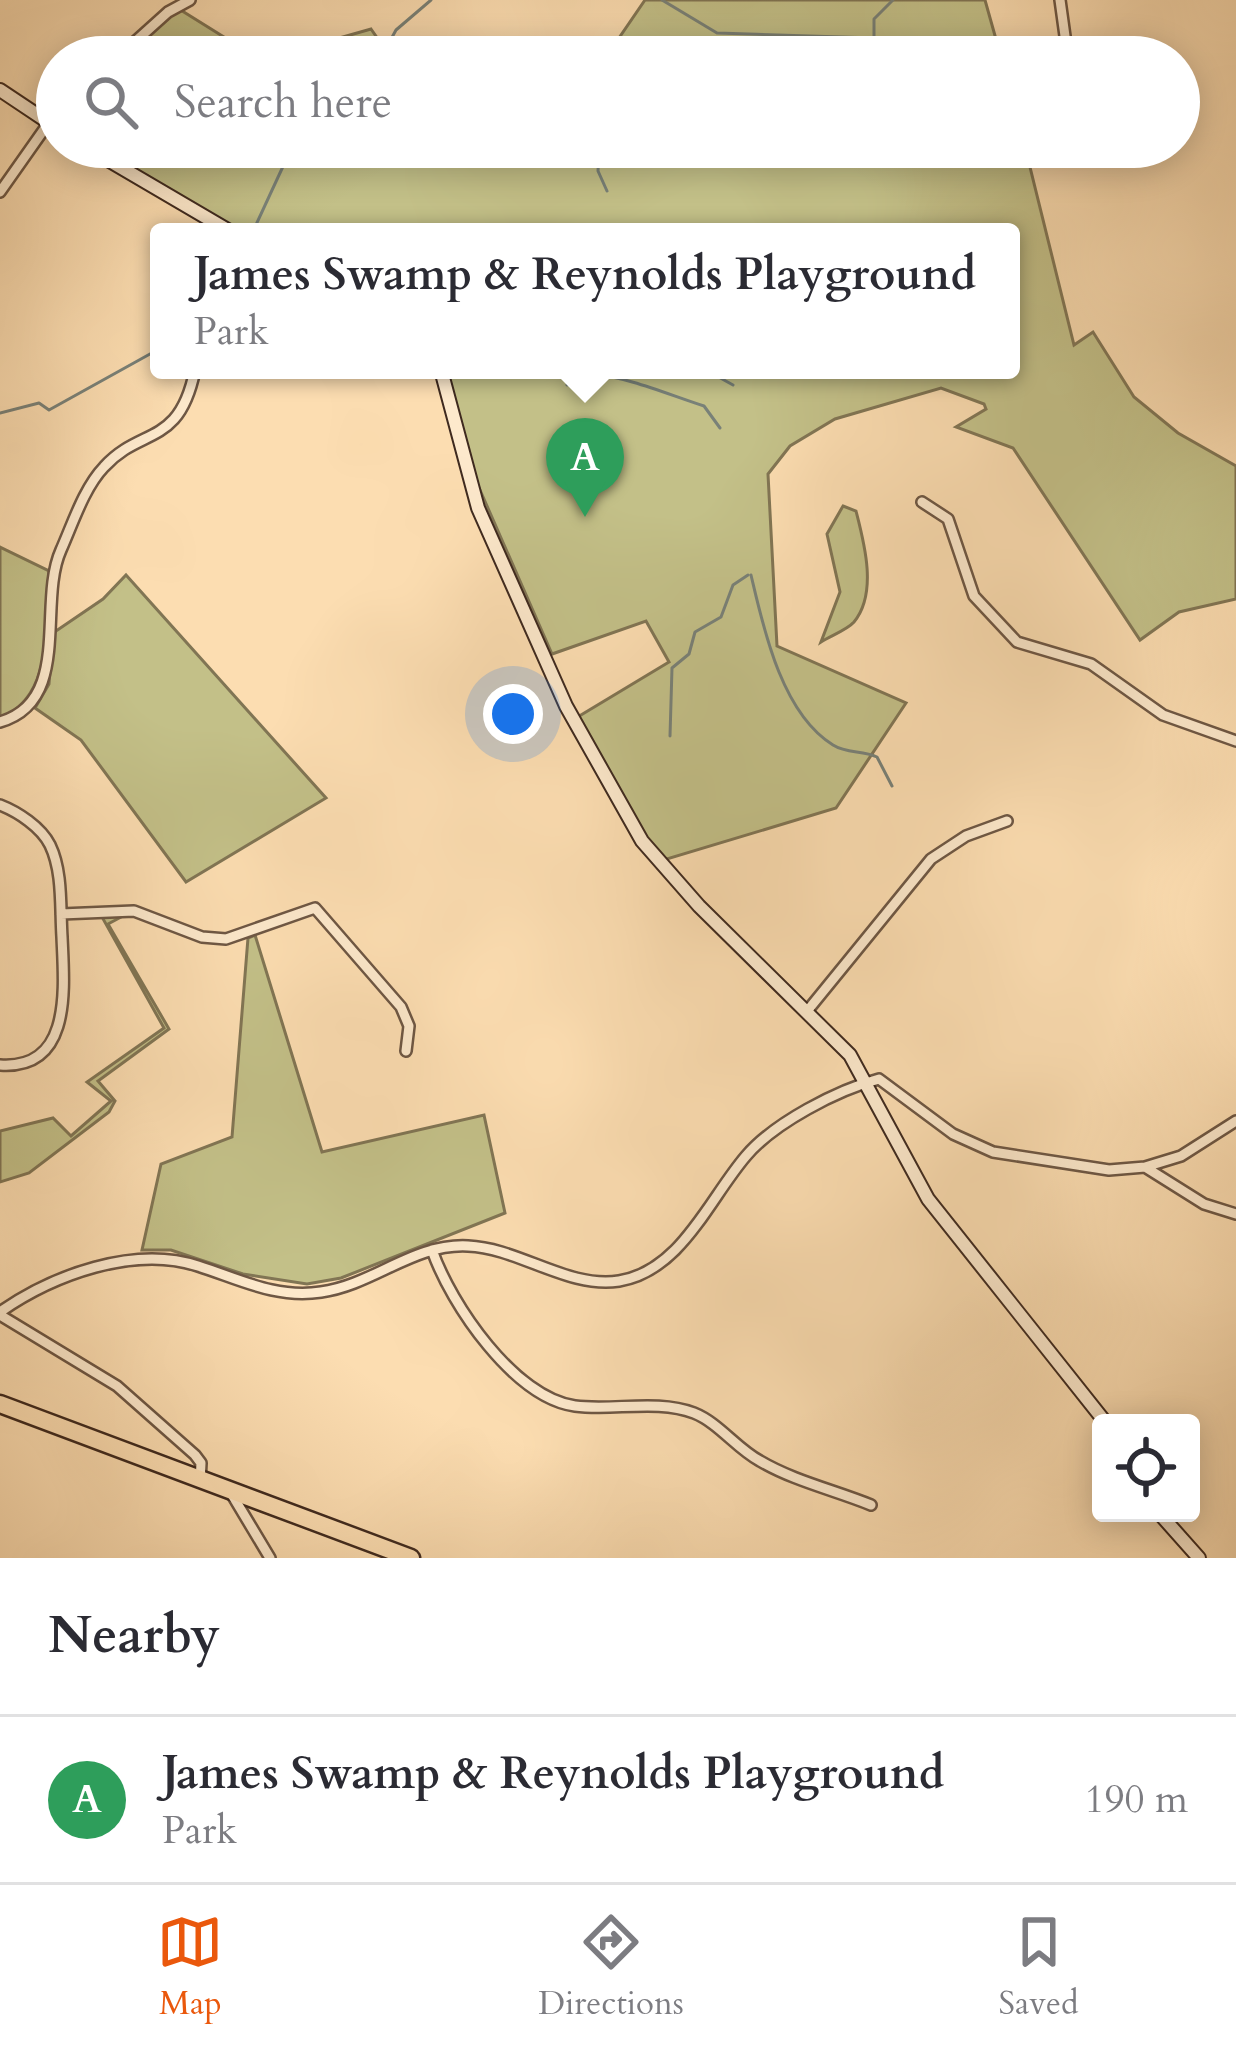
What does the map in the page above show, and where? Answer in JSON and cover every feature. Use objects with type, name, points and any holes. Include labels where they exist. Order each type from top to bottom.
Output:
[{"type":"highway","points":[[0,1404],[411,1558]]},
{"type":"street","points":[[141,36],[190,0]]},
{"type":"street","points":[[1060,0],[1065,36]]},
{"type":"street","points":[[0,90],[36,111]]},
{"type":"street","points":[[0,192],[36,145]]},
{"type":"street","points":[[122,168],[214,223]]},
{"type":"street","points":[[0,722],[26,709],[45,678],[54,570],[96,477],[115,457],[169,425],[186,401],[192,379]]},
{"type":"street","points":[[443,379],[478,508],[600,770],[642,842],[672,878],[808,1010],[867,1082],[928,1199],[1099,1414]]},
{"type":"street","points":[[922,502],[948,519],[974,596],[1017,642],[1091,664],[1163,716],[1236,741]]},
{"type":"street","points":[[0,805],[48,840],[61,914],[64,993],[57,1032],[29,1063],[0,1065]]},
{"type":"street","points":[[808,1010],[931,860],[966,836],[1007,821]]},
{"type":"street","points":[[61,914],[134,911],[202,937],[226,938],[315,908],[401,1007],[409,1026],[406,1051]]},
{"type":"street","points":[[200,1482],[201,1463],[195,1454],[129,1396],[0,1313],[43,1284],[143,1259],[171,1259],[259,1288],[308,1294],[344,1288],[432,1250],[486,1247],[592,1280],[634,1277],[656,1265],[691,1230],[757,1145],[879,1078],[953,1134],[992,1152],[1108,1170],[1145,1167],[1181,1156],[1236,1121]]},
{"type":"street","points":[[877,1105],[897,1093]]},
{"type":"street","points":[[1145,1167],[1204,1204],[1236,1214]]},
{"type":"street","points":[[432,1250],[451,1289],[496,1352],[533,1392],[575,1406],[685,1410],[710,1421],[757,1460],[871,1505]]},
{"type":"street","points":[[231,1493],[270,1558]]},
{"type":"street","points":[[1167,1522],[1199,1558]]},
{"type":"shaded area","points":[[645,0],[985,0],[995,36],[620,36]]},
{"type":"shaded area","points":[[179,9],[222,36],[146,36]]},
{"type":"shaded area","points":[[371,29],[376,36],[346,36]]},
{"type":"shaded area","points":[[130,168],[1030,168],[1074,345],[1093,332],[1134,397],[1178,433],[1236,466],[1236,599],[1179,612],[1140,640],[1013,448],[956,427],[986,409],[984,404],[941,388],[835,419],[790,446],[768,474],[777,646],[906,703],[836,808],[667,859],[655,854],[576,718],[669,662],[646,621],[552,654],[469,465],[449,379],[1020,379],[1020,223],[224,223]]},
{"type":"shaded area","points":[[843,506],[856,511],[867,567],[866,597],[854,622],[821,642],[840,592],[827,534]]},
{"type":"shaded area","points":[[0,547],[49,571],[39,675],[18,708],[0,718]]},
{"type":"shaded area","points":[[126,575],[326,798],[186,882],[81,740],[35,708],[49,684],[53,633],[103,599]]},
{"type":"shaded area","points":[[123,916],[108,924],[169,1029],[98,1081],[115,1101],[109,1112],[29,1173],[0,1182],[0,1131],[53,1118],[71,1136],[111,1101],[87,1082],[164,1028],[102,917]]},
{"type":"shaded area","points":[[255,935],[322,1152],[484,1115],[505,1213],[341,1278],[307,1284],[243,1274],[171,1250],[142,1250],[161,1164],[232,1137],[248,938]]},
{"type":"waterway","points":[[393,36],[431,0]]},
{"type":"waterway","points":[[662,0],[717,33],[811,36]]},
{"type":"waterway","points":[[874,36],[874,19],[893,0]]},
{"type":"waterway","points":[[257,223],[282,168]]},
{"type":"waterway","points":[[598,168],[607,191]]},
{"type":"waterway","points":[[0,413],[39,403],[49,410],[150,354]]},
{"type":"waterway","points":[[567,385],[578,379]]},
{"type":"waterway","points":[[618,379],[704,406],[720,428]]},
{"type":"waterway","points":[[722,379],[733,385]]},
{"type":"waterway","points":[[670,736],[672,668],[689,654],[695,632],[721,617],[733,585],[748,575]]},
{"type":"waterway","points":[[751,575],[777,667],[800,712],[833,745],[877,757],[892,786]]},
{"type":"place","name":"James Swamp & Reynolds Playground","points":[[585,517]]}]
